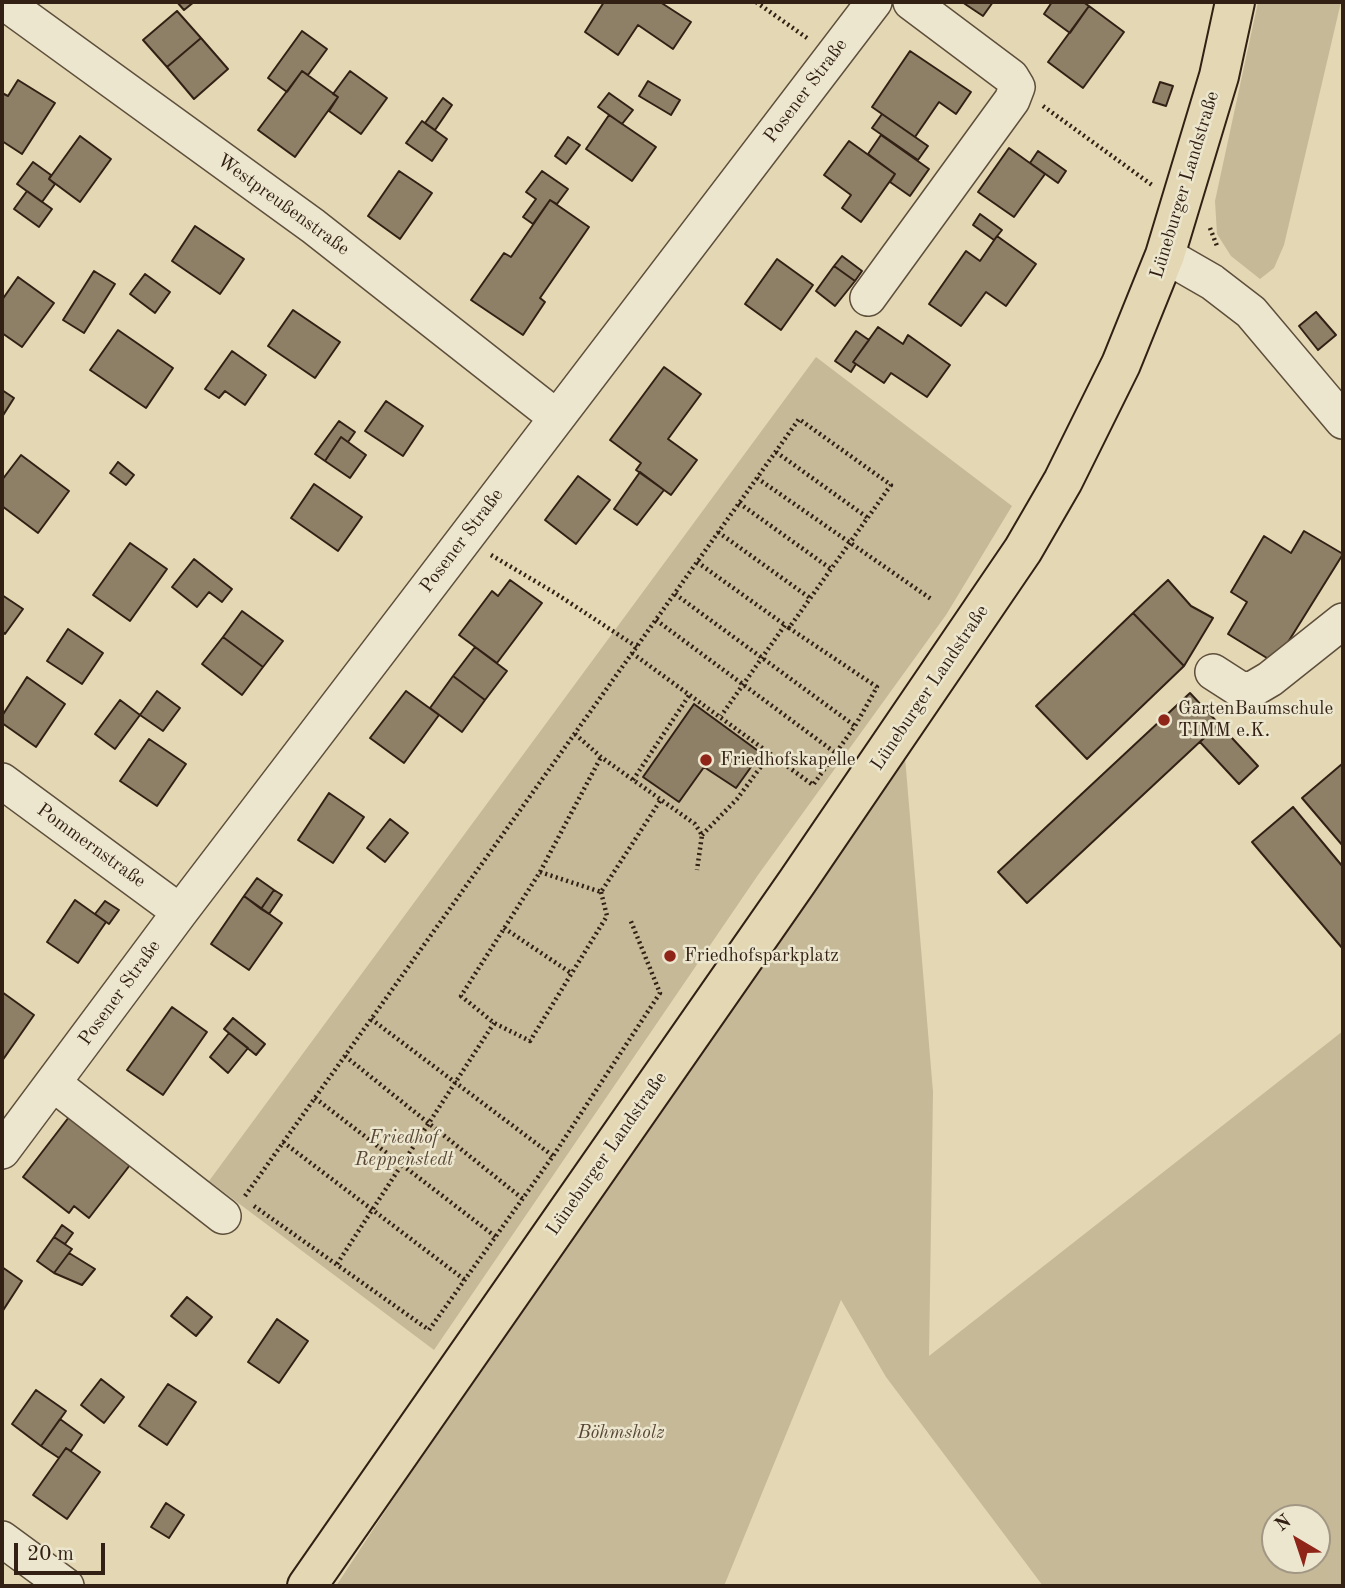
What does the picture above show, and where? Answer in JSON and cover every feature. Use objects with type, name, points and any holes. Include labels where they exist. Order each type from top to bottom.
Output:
[{"type":"main road","name":"Lüneburger Landstraße","points":[[307,1586],[1009,573],[1063,481],[1121,364],[1166,255],[1204,130],[1235,2]]},
{"type":"street","name":"Westpreußenstraße","points":[[4,2],[313,226],[556,416]]},
{"type":"street","name":"Posener Straße","points":[[2,1151],[556,416],[645,304],[874,2]]},
{"type":"street","points":[[868,298],[1012,100],[1017,87],[1010,77],[911,2]]},
{"type":"street","points":[[1166,255],[1212,282],[1251,312],[1343,421]]},
{"type":"street","points":[[1213,672],[1241,690],[1253,689],[1270,680],[1343,621]]},
{"type":"street","name":"Pommernstraße","points":[[2,780],[180,912]]},
{"type":"street","points":[[54,1084],[223,1216]]},
{"type":"street","points":[[2,1539],[66,1586]]},
{"type":"path","points":[[756,2],[832,57]]},
{"type":"path","points":[[1017,87],[1160,190]]},
{"type":"path","points":[[1209,224],[1210,234],[1220,252]]},
{"type":"path","points":[[630,919],[660,993],[553,1156],[429,1330],[244,1198],[799,419],[891,485],[721,716]]},
{"type":"path","points":[[776,452],[868,518]]},
{"type":"path","points":[[757,478],[931,599]]},
{"type":"path","points":[[739,503],[831,569]]},
{"type":"path","points":[[718,532],[810,598]]},
{"type":"path","points":[[464,538],[555,593],[636,648]]},
{"type":"path","points":[[632,653],[813,785],[837,754],[877,687],[698,562]]},
{"type":"path","points":[[675,594],[855,726]]},
{"type":"path","points":[[656,620],[837,754]]},
{"type":"path","points":[[633,780],[690,694]]},
{"type":"path","points":[[575,734],[601,757],[695,824],[702,835]]},
{"type":"path","points":[[697,870],[702,835],[737,799],[771,753]]},
{"type":"path","points":[[601,757],[540,872],[461,996],[494,1023],[530,1041],[607,916],[601,892],[660,801]]},
{"type":"path","points":[[540,872],[601,892]]},
{"type":"path","points":[[504,928],[571,973]]},
{"type":"path","points":[[371,1019],[553,1156]]},
{"type":"path","points":[[337,1264],[494,1023]]},
{"type":"path","points":[[345,1056],[523,1199]]},
{"type":"path","points":[[315,1098],[496,1237]]},
{"type":"path","points":[[284,1142],[465,1280]]},
{"type":"green space","points":[[1258,2],[1341,2],[1284,245],[1274,268],[1260,279],[1231,256],[1217,234],[1215,201]]},
{"type":"green space","name":"Friedhof Reppenstedt","points":[[816,357],[1012,506],[946,615],[758,875],[434,1350],[209,1181]]},
{"type":"green space","name":"Böhmsholz","points":[[904,745],[933,1092],[929,1356],[1343,1031],[1343,1586],[1043,1586],[886,1377],[841,1300],[724,1586],[336,1586],[685,1055]]},
{"type":"building","points":[[177,2],[194,2],[184,10]]},
{"type":"building","points":[[604,2],[660,2],[691,22],[673,49],[638,25],[618,55],[585,32]]},
{"type":"building","points":[[962,2],[993,2],[983,16]]},
{"type":"building","points":[[1052,2],[1083,2],[1089,6],[1070,33],[1044,14]]},
{"type":"building","points":[[1089,6],[1124,32],[1083,88],[1048,62]]},
{"type":"building","points":[[177,11],[201,38],[167,67],[143,40]]},
{"type":"building","points":[[302,31],[327,49],[308,75],[302,71],[287,92],[268,78]]},
{"type":"building","points":[[201,38],[228,69],[194,99],[167,67]]},
{"type":"building","points":[[910,51],[971,92],[956,114],[939,102],[915,137],[872,107]]},
{"type":"building","points":[[302,71],[338,97],[295,157],[258,130]]},
{"type":"building","points":[[350,71],[387,98],[361,134],[329,111],[338,97],[333,94]]},
{"type":"building","points":[[18,80],[55,103],[22,154],[2,141],[2,93],[8,96]]},
{"type":"building","points":[[648,81],[680,100],[671,115],[639,96]]},
{"type":"building","points":[[1160,82],[1173,86],[1166,106],[1153,102]]},
{"type":"building","points":[[609,93],[633,110],[622,124],[598,107]]},
{"type":"building","points":[[443,98],[452,105],[435,130],[425,123]]},
{"type":"building","points":[[882,114],[928,146],[918,160],[872,128]]},
{"type":"building","points":[[609,115],[656,147],[632,181],[586,149]]},
{"type":"building","points":[[422,121],[447,139],[432,161],[406,143]]},
{"type":"building","points":[[881,135],[929,169],[910,196],[890,182],[895,174],[868,154]]},
{"type":"building","points":[[80,136],[111,159],[80,202],[49,179]]},
{"type":"building","points":[[568,137],[580,145],[566,164],[555,156]]},
{"type":"building","points":[[849,141],[895,174],[861,222],[842,208],[851,195],[824,175]]},
{"type":"building","points":[[1009,148],[1045,174],[1014,217],[978,192]]},
{"type":"building","points":[[1038,151],[1066,171],[1058,183],[1030,163]]},
{"type":"building","points":[[33,162],[51,175],[49,179],[55,184],[42,202],[17,184]]},
{"type":"building","points":[[399,171],[432,193],[400,239],[368,216]]},
{"type":"building","points":[[542,171],[568,189],[557,204],[550,200],[533,224],[523,217],[536,199],[526,192]]},
{"type":"building","points":[[27,191],[52,209],[39,227],[14,209]]},
{"type":"building","points":[[550,200],[589,227],[540,298],[545,302],[523,335],[471,300],[504,253],[511,257]]},
{"type":"building","points":[[980,214],[1002,230],[994,240],[973,225]]},
{"type":"building","points":[[195,226],[244,259],[220,294],[172,261]]},
{"type":"building","points":[[997,236],[1036,264],[1006,306],[986,292],[961,326],[929,304],[966,251],[980,261]]},
{"type":"building","points":[[842,256],[862,271],[855,281],[834,266]]},
{"type":"building","points":[[777,259],[813,285],[781,330],[745,304]]},
{"type":"building","points":[[834,266],[855,281],[835,306],[816,291]]},
{"type":"building","points":[[94,271],[115,284],[84,333],[63,320]]},
{"type":"building","points":[[145,274],[170,292],[155,313],[130,294]]},
{"type":"building","points":[[18,277],[54,303],[22,347],[2,333],[2,300]]},
{"type":"building","points":[[293,310],[340,342],[315,378],[268,346]]},
{"type":"building","points":[[1316,312],[1336,335],[1318,350],[1299,326]]},
{"type":"building","points":[[878,327],[903,344],[908,335],[950,365],[927,397],[891,373],[884,383],[853,362]]},
{"type":"building","points":[[118,330],[173,368],[146,408],[90,370]]},
{"type":"building","points":[[856,331],[869,340],[853,362],[856,364],[851,372],[835,361]]},
{"type":"building","points":[[232,351],[266,375],[245,405],[225,391],[219,398],[205,389]]},
{"type":"building","points":[[664,367],[701,394],[668,439],[697,460],[671,495],[636,470],[641,463],[610,440]]},
{"type":"building","points":[[2,390],[14,398],[2,417]]},
{"type":"building","points":[[386,401],[423,426],[403,456],[365,431]]},
{"type":"building","points":[[339,421],[355,432],[348,442],[341,437],[325,461],[315,454]]},
{"type":"building","points":[[341,437],[366,455],[350,478],[325,461]]},
{"type":"building","points":[[21,455],[69,491],[38,533],[2,506],[2,480]]},
{"type":"building","points":[[118,462],[134,475],[126,485],[110,473]]},
{"type":"building","points":[[640,472],[664,490],[637,525],[614,509]]},
{"type":"building","points":[[578,476],[610,500],[576,544],[545,520]]},
{"type":"building","points":[[314,484],[362,517],[338,551],[291,518]]},
{"type":"building","points":[[1304,531],[1343,554],[1275,663],[1228,634],[1247,602],[1231,592],[1264,536],[1291,553]]},
{"type":"building","points":[[130,543],[167,569],[130,621],[93,595]]},
{"type":"building","points":[[194,559],[232,589],[222,602],[209,592],[197,607],[172,587]]},
{"type":"building","points":[[510,580],[542,603],[497,663],[459,635],[492,591],[498,596]]},
{"type":"building","points":[[1168,580],[1191,606],[1213,618],[1184,666],[1133,613]]},
{"type":"building","points":[[2,595],[23,609],[5,634],[2,631]]},
{"type":"building","points":[[242,611],[283,641],[263,667],[223,637]]},
{"type":"building","points":[[1133,613],[1184,666],[1087,759],[1036,706]]},
{"type":"building","points":[[68,629],[103,653],[82,684],[47,661]]},
{"type":"building","points":[[223,637],[263,667],[242,695],[202,664]]},
{"type":"building","points":[[475,647],[507,671],[485,700],[453,676]]},
{"type":"building","points":[[453,676],[485,700],[462,732],[430,708]]},
{"type":"building","points":[[27,677],[65,704],[36,747],[2,723],[2,716]]},
{"type":"building","points":[[157,691],[180,708],[163,731],[140,715]]},
{"type":"building","points":[[406,691],[439,715],[404,763],[370,738]]},
{"type":"building","points":[[1190,693],[1219,724],[1027,903],[998,872]]},
{"type":"building","points":[[120,700],[140,715],[115,749],[95,734]]},
{"type":"building","name":"Friedhofskapelle","points":[[694,704],[761,753],[736,788],[704,767],[679,802],[643,777]]},
{"type":"building","points":[[1219,724],[1258,766],[1239,784],[1200,742]]},
{"type":"building","points":[[149,739],[186,764],[157,806],[120,781]]},
{"type":"building","points":[[1343,765],[1343,846],[1302,798]]},
{"type":"building","points":[[329,793],[364,817],[333,863],[298,840]]},
{"type":"building","points":[[1293,807],[1343,867],[1343,949],[1252,842]]},
{"type":"building","points":[[390,819],[408,833],[385,862],[367,848]]},
{"type":"building","points":[[257,878],[274,890],[261,909],[244,896]]},
{"type":"building","points":[[274,890],[282,895],[269,914],[261,909]]},
{"type":"building","points":[[244,896],[282,923],[249,970],[211,944]]},
{"type":"building","points":[[75,900],[106,922],[78,963],[47,942]]},
{"type":"building","points":[[105,901],[119,910],[109,924],[95,914]]},
{"type":"building","points":[[2,992],[34,1015],[2,1061]]},
{"type":"building","points":[[172,1007],[207,1032],[163,1095],[127,1070]]},
{"type":"building","points":[[233,1018],[265,1044],[256,1055],[224,1029]]},
{"type":"building","points":[[229,1033],[248,1048],[228,1073],[210,1057]]},
{"type":"building","points":[[69,1117],[130,1165],[89,1218],[74,1206],[69,1213],[23,1177]]},
{"type":"building","points":[[62,1225],[73,1233],[65,1244],[54,1237]]},
{"type":"building","points":[[54,1237],[72,1249],[54,1273],[37,1261]]},
{"type":"building","points":[[69,1253],[95,1269],[82,1285],[54,1273]]},
{"type":"building","points":[[2,1267],[22,1281],[2,1312]]},
{"type":"building","points":[[187,1297],[212,1317],[196,1336],[171,1316]]},
{"type":"building","points":[[277,1319],[308,1341],[279,1383],[248,1362]]},
{"type":"building","points":[[101,1379],[124,1397],[104,1423],[81,1405]]},
{"type":"building","points":[[168,1384],[196,1402],[167,1445],[139,1426]]},
{"type":"building","points":[[36,1390],[66,1411],[41,1446],[12,1424]]},
{"type":"building","points":[[60,1419],[82,1435],[71,1451],[66,1448],[59,1458],[41,1446]]},
{"type":"building","points":[[66,1448],[100,1472],[67,1519],[33,1495]]},
{"type":"building","points":[[166,1503],[184,1515],[169,1538],[151,1527]]},
{"type":"place","name":"GartenBaumschule TIMM e.K.","points":[[1164,720]]},
{"type":"place","name":"Friedhofskapelle","points":[[706,760]]},
{"type":"place","name":"Friedhofsparkplatz","points":[[670,956]]}]
